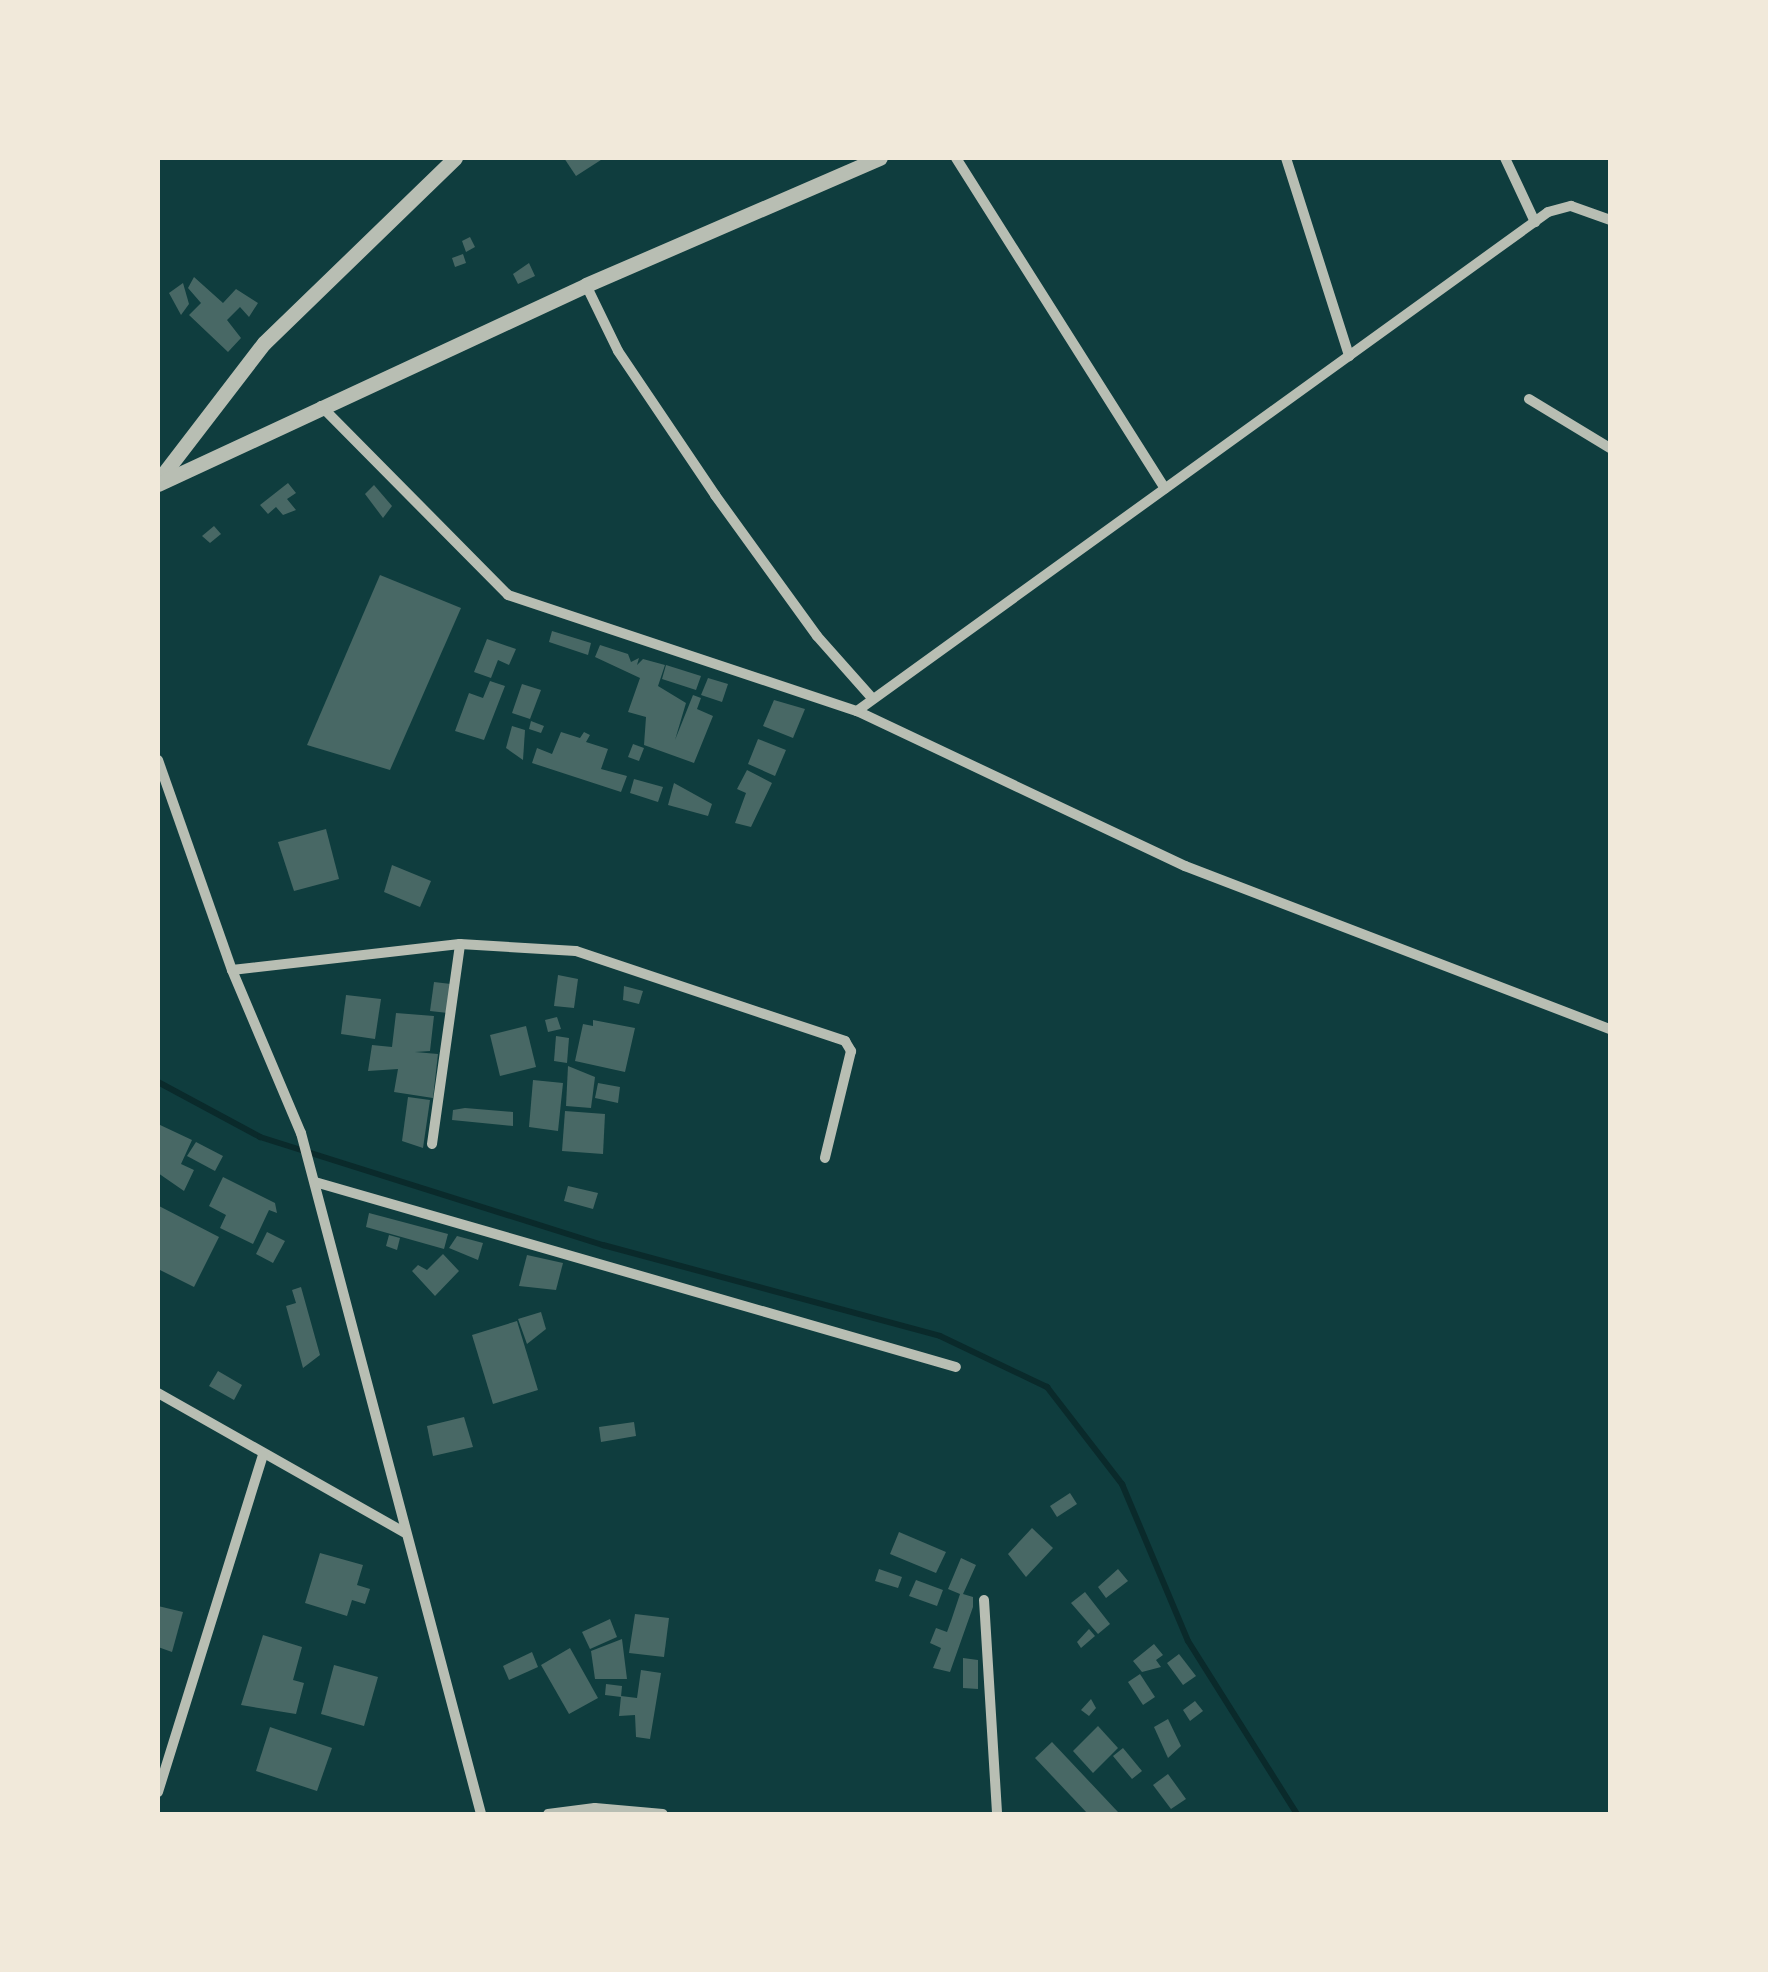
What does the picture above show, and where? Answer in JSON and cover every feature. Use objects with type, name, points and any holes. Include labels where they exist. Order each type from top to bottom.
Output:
[{"type":"street","points":[[158,483],[264,343],[455,158]]},
{"type":"street","points":[[158,483],[586,285],[880,158]]},
{"type":"street","points":[[956,158],[1164,489]]},
{"type":"street","points":[[1286,158],[1349,356]]},
{"type":"street","points":[[1505,158],[1534,222]]},
{"type":"street","points":[[857,711],[1534,222],[1571,206],[1610,220]]},
{"type":"street","points":[[586,285],[618,350],[716,496],[817,636],[873,699]]},
{"type":"street","points":[[1529,400],[1610,448]]},
{"type":"street","points":[[321,406],[508,595],[857,711],[1185,866],[1610,1029]]},
{"type":"street","points":[[158,760],[232,970],[302,1133],[481,1814]]},
{"type":"street","points":[[232,970],[460,944],[576,951],[724,1005],[833,1033],[851,1051],[825,1158]]},
{"type":"street","points":[[432,1144],[460,944]]},
{"type":"street","points":[[315,1182],[956,1367]]},
{"type":"street","points":[[158,1394],[404,1532]]},
{"type":"street","points":[[158,1792],[263,1455]]},
{"type":"street","points":[[984,1600],[997,1814]]},
{"type":"street","points":[[548,1814],[595,1808],[663,1814]]},
{"type":"building","points":[[564,158],[604,158],[576,176]]},
{"type":"building","points":[[470,237],[475,247],[466,252],[462,241]]},
{"type":"building","points":[[463,254],[466,263],[455,267],[452,258]]},
{"type":"building","points":[[529,263],[535,276],[518,284],[513,274]]},
{"type":"building","points":[[194,277],[223,303],[236,289],[258,303],[249,317],[240,307],[227,320],[241,338],[228,352],[189,315],[201,303],[188,288]]},
{"type":"building","points":[[183,283],[189,304],[181,315],[169,293]]},
{"type":"building","points":[[288,483],[296,493],[287,499],[296,510],[283,515],[276,507],[268,514],[260,505]]},
{"type":"building","points":[[374,485],[392,506],[383,518],[365,494]]},
{"type":"building","points":[[214,526],[221,534],[210,543],[202,536]]},
{"type":"building","points":[[380,575],[461,608],[390,770],[307,745]]},
{"type":"building","points":[[552,631],[591,643],[588,655],[549,642]]},
{"type":"building","points":[[487,639],[516,649],[509,665],[498,660],[491,678],[474,672]]},
{"type":"building","points":[[600,645],[628,654],[631,662],[639,658],[637,665],[643,659],[665,665],[658,686],[686,703],[675,740],[693,695],[701,698],[697,709],[713,716],[694,763],[644,745],[646,717],[628,712],[640,678],[595,657]]},
{"type":"building","points":[[666,665],[701,676],[696,690],[662,679]]},
{"type":"building","points":[[708,678],[728,684],[722,702],[701,695]]},
{"type":"building","points":[[490,681],[505,686],[484,740],[455,731],[469,693],[483,698]]},
{"type":"building","points":[[522,684],[541,690],[530,719],[512,713]]},
{"type":"building","points":[[774,700],[805,709],[793,738],[763,726]]},
{"type":"building","points":[[531,721],[544,726],[541,733],[529,729]]},
{"type":"building","points":[[512,726],[525,730],[523,760],[506,748]]},
{"type":"building","points":[[561,732],[580,738],[584,732],[590,735],[586,742],[608,749],[601,769],[627,776],[621,792],[532,763],[537,748],[552,754]]},
{"type":"building","points":[[758,739],[786,750],[775,776],[748,764]]},
{"type":"building","points":[[633,744],[644,748],[639,761],[628,757]]},
{"type":"building","points":[[747,770],[772,783],[751,827],[735,823],[746,793],[737,789]]},
{"type":"building","points":[[634,779],[663,787],[658,802],[630,793]]},
{"type":"building","points":[[674,783],[712,804],[708,816],[668,805]]},
{"type":"building","points":[[326,829],[339,879],[294,891],[278,842]]},
{"type":"building","points":[[392,865],[431,881],[420,907],[384,892]]},
{"type":"building","points":[[558,975],[578,979],[574,1008],[554,1006]]},
{"type":"building","points":[[434,982],[451,984],[448,1013],[430,1011]]},
{"type":"building","points":[[624,986],[643,991],[639,1004],[623,1000]]},
{"type":"building","points":[[346,995],[381,999],[375,1039],[341,1034]]},
{"type":"building","points":[[396,1013],[434,1016],[430,1051],[415,1052],[438,1054],[433,1098],[394,1092],[398,1069],[368,1071],[372,1045],[392,1047]]},
{"type":"building","points":[[557,1017],[561,1029],[548,1032],[545,1020]]},
{"type":"building","points":[[593,1020],[635,1028],[625,1072],[575,1061],[583,1024],[593,1026]]},
{"type":"building","points":[[526,1026],[536,1067],[500,1076],[490,1035]]},
{"type":"building","points":[[556,1036],[569,1038],[567,1063],[554,1061]]},
{"type":"building","points":[[568,1066],[595,1077],[591,1108],[566,1106]]},
{"type":"building","points":[[533,1080],[563,1083],[558,1131],[529,1127]]},
{"type":"building","points":[[598,1083],[620,1087],[618,1103],[595,1098]]},
{"type":"building","points":[[408,1097],[430,1100],[423,1148],[402,1141]]},
{"type":"building","points":[[453,1110],[513,1112],[513,1126],[452,1120]]},
{"type":"building","points":[[565,1111],[605,1114],[603,1154],[562,1151]]},
{"type":"building","points":[[158,1124],[192,1140],[181,1164],[194,1170],[184,1191],[158,1173]]},
{"type":"building","points":[[196,1142],[223,1156],[215,1171],[187,1156]]},
{"type":"building","points":[[223,1177],[275,1203],[277,1213],[269,1210],[253,1244],[220,1228],[226,1215],[209,1206]]},
{"type":"building","points":[[568,1186],[598,1193],[593,1209],[564,1201]]},
{"type":"building","points":[[159,1206],[219,1237],[194,1287],[158,1269]]},
{"type":"building","points":[[369,1213],[448,1234],[444,1249],[366,1227]]},
{"type":"building","points":[[267,1232],[285,1241],[273,1263],[256,1254]]},
{"type":"building","points":[[389,1235],[400,1238],[397,1250],[386,1246]]},
{"type":"building","points":[[457,1236],[483,1243],[478,1260],[449,1248]]},
{"type":"building","points":[[443,1254],[459,1271],[435,1296],[412,1271],[418,1265],[427,1270]]},
{"type":"building","points":[[527,1255],[563,1263],[556,1290],[519,1286]]},
{"type":"building","points":[[301,1287],[320,1355],[303,1368],[286,1306],[296,1303],[292,1290]]},
{"type":"building","points":[[541,1312],[546,1329],[527,1344],[518,1319]]},
{"type":"building","points":[[517,1321],[538,1390],[493,1404],[472,1335]]},
{"type":"building","points":[[218,1371],[242,1385],[234,1400],[209,1386]]},
{"type":"building","points":[[464,1417],[473,1447],[433,1456],[427,1426]]},
{"type":"building","points":[[634,1422],[636,1436],[601,1442],[599,1427]]},
{"type":"building","points":[[1070,1493],[1077,1504],[1057,1517],[1050,1506]]},
{"type":"building","points":[[1032,1528],[1053,1548],[1026,1577],[1008,1554]]},
{"type":"building","points":[[899,1532],[946,1552],[936,1573],[890,1554]]},
{"type":"building","points":[[320,1553],[363,1565],[357,1585],[370,1589],[365,1604],[352,1600],[347,1616],[305,1603]]},
{"type":"building","points":[[961,1558],[976,1565],[963,1594],[973,1597],[973,1607],[950,1672],[933,1668],[941,1648],[930,1643],[936,1628],[947,1632],[960,1594],[948,1589]]},
{"type":"building","points":[[879,1569],[902,1577],[898,1588],[875,1581]]},
{"type":"building","points":[[1118,1569],[1128,1581],[1106,1598],[1098,1587]]},
{"type":"building","points":[[916,1580],[943,1590],[937,1606],[909,1596]]},
{"type":"building","points":[[1085,1592],[1110,1624],[1098,1634],[1071,1603]]},
{"type":"building","points":[[158,1606],[183,1612],[172,1652],[158,1647]]},
{"type":"building","points":[[635,1614],[669,1618],[664,1657],[629,1653]]},
{"type":"building","points":[[610,1619],[617,1637],[590,1649],[582,1632]]},
{"type":"building","points":[[1089,1629],[1095,1636],[1081,1648],[1077,1642]]},
{"type":"building","points":[[263,1635],[302,1647],[293,1680],[304,1683],[296,1714],[241,1705]]},
{"type":"building","points":[[622,1639],[627,1679],[595,1679],[591,1651]]},
{"type":"building","points":[[1154,1644],[1163,1655],[1156,1660],[1161,1667],[1142,1672],[1133,1661]]},
{"type":"building","points":[[570,1648],[598,1698],[569,1714],[541,1665]]},
{"type":"building","points":[[532,1652],[538,1667],[509,1680],[503,1666]]},
{"type":"building","points":[[1179,1654],[1196,1676],[1183,1685],[1167,1663]]},
{"type":"building","points":[[963,1658],[978,1660],[978,1689],[963,1688]]},
{"type":"building","points":[[334,1665],[378,1677],[364,1726],[321,1714]]},
{"type":"building","points":[[641,1670],[661,1673],[650,1739],[636,1737],[635,1715],[619,1716],[621,1696],[637,1698]]},
{"type":"building","points":[[1140,1674],[1155,1697],[1143,1705],[1128,1682]]},
{"type":"building","points":[[606,1684],[622,1686],[621,1697],[605,1695]]},
{"type":"building","points":[[1091,1699],[1096,1708],[1089,1716],[1081,1710]]},
{"type":"building","points":[[1195,1701],[1203,1711],[1190,1721],[1183,1710]]},
{"type":"building","points":[[1168,1719],[1181,1746],[1168,1758],[1154,1727]]},
{"type":"building","points":[[1098,1726],[1118,1748],[1093,1773],[1073,1751]]},
{"type":"building","points":[[270,1727],[332,1748],[317,1791],[256,1771]]},
{"type":"building","points":[[1052,1742],[1116,1814],[1088,1814],[1035,1758]]},
{"type":"building","points":[[1123,1748],[1142,1771],[1132,1779],[1113,1756]]},
{"type":"building","points":[[1168,1774],[1186,1799],[1171,1809],[1153,1785]]},
{"type":"waterway","points":[[158,1082],[260,1137],[603,1245],[940,1336],[1047,1387],[1122,1484],[1188,1641],[1297,1814]]}]
